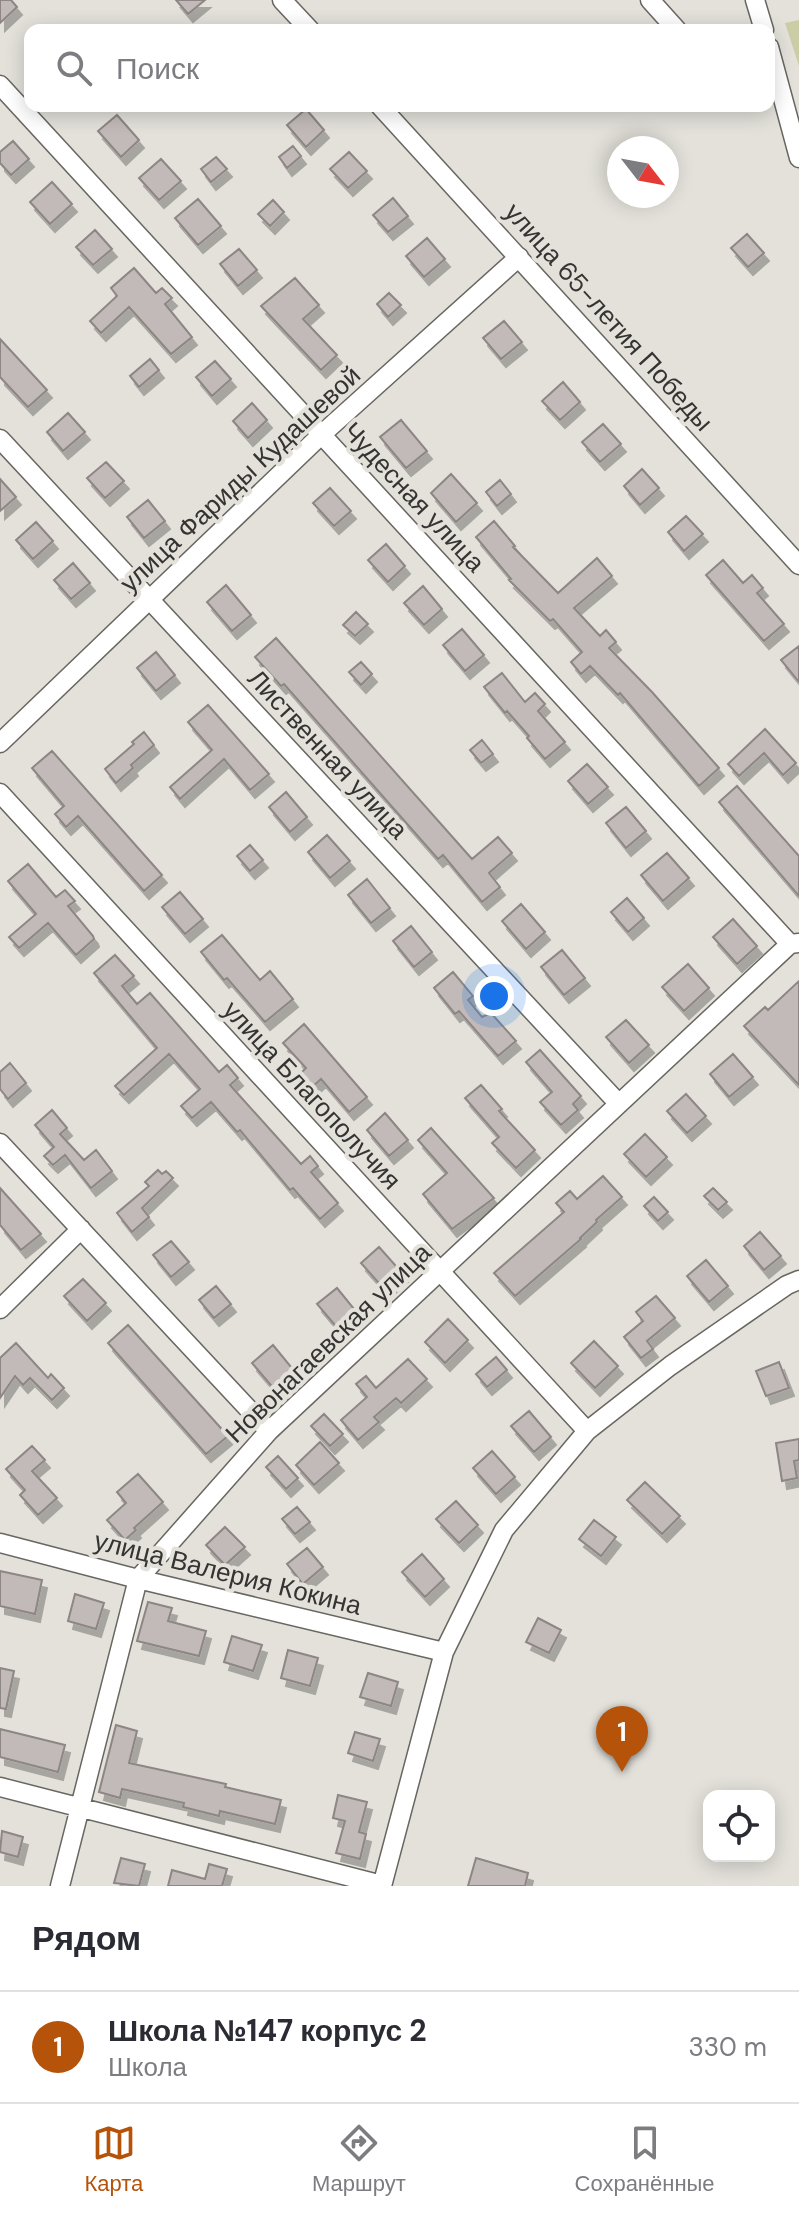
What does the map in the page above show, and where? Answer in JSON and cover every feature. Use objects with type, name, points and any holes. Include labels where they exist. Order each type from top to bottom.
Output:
[{"type":"street","points":[[282,0],[304,24]]},
{"type":"street","points":[[650,0],[672,24]]},
{"type":"street","points":[[755,0],[762,24]]},
{"type":"street","points":[[775,71],[799,158]]},
{"type":"street","name":"Чудесная улица","points":[[0,85],[24,111]]},
{"type":"street","name":"Чудесная улица","points":[[25,112],[795,943]]},
{"type":"street","name":"улица 65-летия Победы","points":[[386,112],[799,565]]},
{"type":"street","name":"улица Фариды Кудашевой","points":[[0,743],[321,435],[519,257]]},
{"type":"street","name":"Лиственная улица","points":[[0,439],[619,1104]]},
{"type":"street","name":"улица Благополучия","points":[[0,793],[587,1431]]},
{"type":"street","name":"Новонагаевская улица","points":[[60,1886],[138,1579],[269,1431],[795,943]]},
{"type":"street","points":[[0,1143],[269,1431]]},
{"type":"street","points":[[0,1309],[81,1229]]},
{"type":"street","points":[[0,1787],[382,1885],[444,1652],[504,1530],[587,1431],[670,1366],[787,1285],[799,1280]]},
{"type":"street","name":"улица Валерия Кокина","points":[[0,1543],[444,1652]]},
{"type":"green space","points":[[799,20],[799,66],[785,23]]},
{"type":"building","points":[[0,0],[11,0],[17,7],[0,23]]},
{"type":"building","points":[[176,0],[205,0],[188,14]]},
{"type":"building","points":[[302,112],[309,112],[324,130],[306,147],[287,125]]},
{"type":"building","points":[[117,115],[139,140],[121,157],[98,131]]},
{"type":"building","points":[[13,141],[29,159],[11,175],[0,163],[0,152]]},
{"type":"building","points":[[293,146],[301,156],[287,168],[279,157]]},
{"type":"building","points":[[349,152],[367,171],[348,188],[330,169]]},
{"type":"building","points":[[216,157],[227,169],[211,182],[201,169]]},
{"type":"building","points":[[161,159],[181,181],[159,200],[139,178]]},
{"type":"building","points":[[52,182],[72,204],[50,224],[30,202]]},
{"type":"building","points":[[393,198],[408,216],[388,232],[373,215]]},
{"type":"building","points":[[198,199],[221,226],[198,245],[175,218]]},
{"type":"building","points":[[273,200],[284,212],[270,226],[258,214]]},
{"type":"building","points":[[95,230],[112,249],[93,265],[76,247]]},
{"type":"building","points":[[747,234],[764,253],[748,267],[731,248]]},
{"type":"building","points":[[427,238],[445,259],[424,277],[406,256]]},
{"type":"building","points":[[239,249],[257,270],[238,286],[220,264]]},
{"type":"building","points":[[134,268],[156,293],[162,288],[172,298],[165,304],[192,337],[171,354],[129,307],[101,333],[90,321],[117,296],[111,288]]},
{"type":"building","points":[[295,278],[319,305],[303,319],[337,355],[321,370],[261,306]]},
{"type":"building","points":[[389,293],[401,305],[388,317],[377,304]]},
{"type":"building","points":[[504,321],[522,342],[501,359],[483,338]]},
{"type":"building","points":[[0,339],[47,390],[28,407],[0,377]]},
{"type":"building","points":[[150,359],[159,370],[139,387],[130,376]]},
{"type":"building","points":[[215,361],[231,379],[212,396],[196,377]]},
{"type":"building","points":[[563,382],[580,402],[560,420],[542,401]]},
{"type":"building","points":[[252,403],[267,420],[248,438],[233,421]]},
{"type":"building","points":[[68,413],[85,432],[63,451],[47,432]]},
{"type":"building","points":[[401,420],[427,451],[406,468],[380,437]]},
{"type":"building","points":[[603,424],[621,444],[600,462],[582,442]]},
{"type":"building","points":[[106,462],[124,481],[105,498],[87,478]]},
{"type":"building","points":[[642,469],[659,488],[640,505],[624,486]]},
{"type":"building","points":[[451,474],[477,503],[456,522],[431,493]]},
{"type":"building","points":[[0,479],[16,497],[0,511]]},
{"type":"building","points":[[500,480],[511,494],[497,506],[486,492]]},
{"type":"building","points":[[330,488],[351,511],[334,526],[313,503]]},
{"type":"building","points":[[148,500],[165,521],[144,538],[127,517]]},
{"type":"building","points":[[686,516],[703,534],[684,551],[668,532]]},
{"type":"building","points":[[494,521],[513,547],[558,593],[597,558],[612,576],[574,608],[600,636],[606,630],[616,642],[609,648],[719,768],[699,786],[620,693],[618,695],[590,666],[581,674],[571,662],[582,652],[553,619],[550,621],[509,580],[476,537]]},
{"type":"building","points":[[36,522],[53,541],[33,559],[16,540]]},
{"type":"building","points":[[386,544],[405,566],[388,582],[368,560]]},
{"type":"building","points":[[723,560],[743,583],[752,575],[763,588],[757,593],[784,624],[764,641],[706,575]]},
{"type":"building","points":[[73,563],[90,583],[71,599],[54,580]]},
{"type":"building","points":[[226,585],[251,615],[232,631],[207,602]]},
{"type":"building","points":[[423,586],[442,609],[424,625],[404,603]]},
{"type":"building","points":[[356,612],[368,624],[355,636],[343,625]]},
{"type":"building","points":[[462,629],[484,655],[465,671],[443,645]]},
{"type":"building","points":[[276,638],[472,859],[498,837],[512,853],[489,873],[500,887],[482,902],[443,855],[438,859],[284,684],[281,686],[255,657]]},
{"type":"building","points":[[799,646],[799,682],[781,660]]},
{"type":"building","points":[[156,652],[175,675],[156,691],[137,668]]},
{"type":"building","points":[[361,662],[372,674],[361,685],[349,672]]},
{"type":"building","points":[[502,673],[525,702],[535,693],[545,704],[538,711],[565,742],[545,759],[527,738],[529,736],[484,687]]},
{"type":"building","points":[[208,705],[269,774],[250,790],[224,759],[180,799],[170,787],[212,750],[188,722]]},
{"type":"building","points":[[765,729],[796,763],[783,775],[764,753],[739,776],[728,764]]},
{"type":"building","points":[[144,732],[154,745],[116,783],[105,769]]},
{"type":"building","points":[[482,740],[493,754],[481,763],[470,750]]},
{"type":"building","points":[[52,751],[162,875],[144,891],[78,816],[66,827],[55,814],[64,806],[32,768]]},
{"type":"building","points":[[587,764],[608,787],[588,804],[568,781]]},
{"type":"building","points":[[737,786],[799,856],[799,896],[719,802]]},
{"type":"building","points":[[286,792],[307,817],[290,832],[269,807]]},
{"type":"building","points":[[626,807],[646,831],[626,848],[606,823]]},
{"type":"building","points":[[327,835],[350,861],[330,878],[308,852]]},
{"type":"building","points":[[250,845],[263,860],[250,871],[237,856]]},
{"type":"building","points":[[667,853],[689,878],[663,901],[641,875]]},
{"type":"building","points":[[28,864],[56,897],[65,890],[75,901],[68,906],[94,939],[76,955],[48,923],[19,948],[9,937],[36,914],[8,881]]},
{"type":"building","points":[[367,879],[390,908],[371,923],[348,895]]},
{"type":"building","points":[[180,892],[203,919],[185,934],[162,907]]},
{"type":"building","points":[[627,898],[644,918],[628,932],[611,912]]},
{"type":"building","points":[[521,904],[545,932],[526,949],[502,921]]},
{"type":"building","points":[[733,919],[757,946],[737,964],[713,937]]},
{"type":"building","points":[[411,926],[432,952],[414,967],[393,941]]},
{"type":"building","points":[[222,935],[260,980],[270,971],[293,999],[265,1022],[201,952]]},
{"type":"building","points":[[562,950],[585,978],[564,995],[541,967]]},
{"type":"building","points":[[115,955],[134,976],[122,986],[137,1004],[150,993],[219,1072],[227,1065],[238,1078],[230,1085],[301,1164],[310,1156],[318,1166],[311,1172],[338,1203],[320,1219],[211,1102],[192,1118],[181,1106],[200,1089],[169,1054],[124,1095],[115,1086],[157,1048],[94,973]]},
{"type":"building","points":[[688,964],[709,988],[684,1011],[662,987]]},
{"type":"building","points":[[453,972],[473,996],[468,1000],[482,1017],[491,1013],[516,1041],[498,1056],[459,1011],[455,1014],[434,988]]},
{"type":"building","points":[[799,981],[799,1085],[744,1026],[765,1007],[768,1010]]},
{"type":"building","points":[[626,1020],[649,1045],[629,1063],[606,1037]]},
{"type":"building","points":[[304,1024],[367,1097],[349,1112],[321,1079],[310,1089],[298,1076],[306,1068],[283,1043]]},
{"type":"building","points":[[540,1050],[581,1096],[573,1104],[578,1110],[561,1125],[540,1102],[552,1092],[526,1062]]},
{"type":"building","points":[[733,1054],[753,1077],[729,1097],[710,1074]]},
{"type":"building","points":[[10,1063],[26,1083],[8,1099],[0,1089],[0,1072]]},
{"type":"building","points":[[481,1085],[502,1109],[499,1111],[535,1150],[516,1168],[492,1143],[499,1137],[465,1098]]},
{"type":"building","points":[[686,1094],[706,1116],[687,1133],[667,1111]]},
{"type":"building","points":[[52,1110],[67,1128],[60,1134],[84,1160],[96,1150],[112,1171],[91,1188],[65,1155],[53,1165],[44,1156],[54,1147],[35,1125]]},
{"type":"building","points":[[385,1113],[408,1140],[389,1156],[367,1130]]},
{"type":"building","points":[[431,1128],[494,1198],[452,1229],[423,1194],[447,1173],[418,1140]]},
{"type":"building","points":[[645,1134],[667,1157],[646,1177],[624,1154]]},
{"type":"building","points":[[158,1170],[162,1174],[166,1171],[173,1178],[142,1208],[149,1217],[132,1232],[117,1213],[149,1186],[145,1182]]},
{"type":"building","points":[[603,1176],[622,1197],[596,1220],[581,1239],[515,1296],[494,1273],[564,1212],[556,1203],[570,1191],[577,1199]]},
{"type":"building","points":[[0,1188],[41,1234],[21,1250],[0,1225]]},
{"type":"building","points":[[713,1188],[727,1202],[718,1210],[704,1196]]},
{"type":"building","points":[[654,1197],[668,1212],[658,1221],[644,1206]]},
{"type":"building","points":[[760,1232],[781,1256],[764,1270],[744,1246]]},
{"type":"building","points":[[171,1241],[189,1262],[171,1277],[153,1255]]},
{"type":"building","points":[[379,1247],[403,1274],[385,1290],[361,1263]]},
{"type":"building","points":[[706,1260],[728,1286],[709,1302],[687,1276]]},
{"type":"building","points":[[83,1279],[106,1303],[87,1321],[64,1296]]},
{"type":"building","points":[[216,1286],[231,1304],[214,1318],[199,1300]]},
{"type":"building","points":[[337,1288],[359,1315],[340,1331],[317,1304]]},
{"type":"building","points":[[656,1296],[675,1318],[647,1341],[653,1349],[641,1358],[624,1337],[643,1321],[636,1312]]},
{"type":"building","points":[[448,1319],[468,1340],[445,1363],[425,1342]]},
{"type":"building","points":[[128,1325],[228,1436],[206,1454],[108,1343]]},
{"type":"building","points":[[594,1341],[618,1366],[595,1388],[571,1363]]},
{"type":"building","points":[[16,1343],[48,1378],[51,1374],[64,1388],[52,1400],[30,1378],[23,1385],[15,1376],[0,1398],[0,1358]]},
{"type":"building","points":[[273,1345],[296,1373],[275,1390],[252,1363]]},
{"type":"building","points":[[496,1357],[507,1370],[487,1387],[476,1374]]},
{"type":"building","points":[[408,1359],[427,1379],[401,1403],[396,1398],[374,1417],[379,1422],[358,1440],[341,1420],[367,1397],[356,1384],[366,1376],[376,1388]]},
{"type":"building","points":[[779,1362],[789,1388],[766,1396],[756,1371]]},
{"type":"building","points":[[529,1411],[551,1437],[534,1452],[511,1426]]},
{"type":"building","points":[[324,1414],[343,1434],[330,1446],[311,1426]]},
{"type":"building","points":[[799,1439],[799,1460],[794,1461],[797,1478],[782,1481],[776,1443]]},
{"type":"building","points":[[320,1442],[339,1463],[314,1485],[296,1465]]},
{"type":"building","points":[[32,1446],[45,1460],[32,1471],[57,1498],[38,1515],[20,1495],[25,1490],[6,1469]]},
{"type":"building","points":[[492,1451],[515,1477],[496,1494],[473,1468]]},
{"type":"building","points":[[278,1456],[298,1478],[286,1489],[266,1467]]},
{"type":"building","points":[[138,1474],[163,1502],[125,1540],[107,1520],[126,1503],[117,1492]]},
{"type":"building","points":[[645,1482],[680,1516],[662,1534],[627,1500]]},
{"type":"building","points":[[456,1501],[478,1525],[459,1543],[436,1519]]},
{"type":"building","points":[[297,1507],[310,1522],[295,1534],[282,1519]]},
{"type":"building","points":[[594,1520],[616,1537],[601,1556],[579,1539]]},
{"type":"building","points":[[225,1527],[245,1547],[225,1565],[206,1545]]},
{"type":"building","points":[[307,1548],[323,1567],[303,1584],[287,1564]]},
{"type":"building","points":[[422,1554],[444,1579],[425,1597],[402,1572]]},
{"type":"building","points":[[0,1571],[42,1580],[35,1614],[0,1606]]},
{"type":"building","points":[[75,1594],[104,1603],[96,1629],[68,1621]]},
{"type":"building","points":[[148,1602],[172,1608],[168,1621],[206,1631],[199,1656],[137,1641]]},
{"type":"building","points":[[538,1618],[561,1630],[549,1653],[526,1642]]},
{"type":"building","points":[[232,1636],[262,1645],[253,1671],[224,1662]]},
{"type":"building","points":[[288,1650],[318,1658],[310,1686],[281,1678]]},
{"type":"building","points":[[0,1668],[14,1671],[6,1709],[0,1708]]},
{"type":"building","points":[[368,1673],[398,1682],[391,1706],[360,1697]]},
{"type":"building","points":[[116,1725],[137,1731],[129,1763],[226,1784],[225,1787],[281,1800],[275,1824],[220,1811],[219,1816],[183,1807],[184,1803],[122,1789],[120,1798],[99,1792]]},
{"type":"building","points":[[0,1729],[65,1745],[58,1772],[0,1757]]},
{"type":"building","points":[[355,1732],[380,1739],[373,1761],[348,1753]]},
{"type":"building","points":[[338,1795],[367,1802],[359,1832],[366,1834],[360,1859],[336,1853],[345,1821],[333,1818]]},
{"type":"building","points":[[2,1831],[23,1837],[18,1857],[0,1852]]},
{"type":"building","points":[[121,1858],[145,1864],[139,1886],[114,1883]]},
{"type":"building","points":[[476,1858],[528,1873],[525,1886],[468,1886]]},
{"type":"building","points":[[209,1864],[227,1869],[222,1886],[168,1886],[172,1870],[205,1879]]},
{"type":"place","name":"Школа №147 корпус 2","points":[[622,1772]]}]
